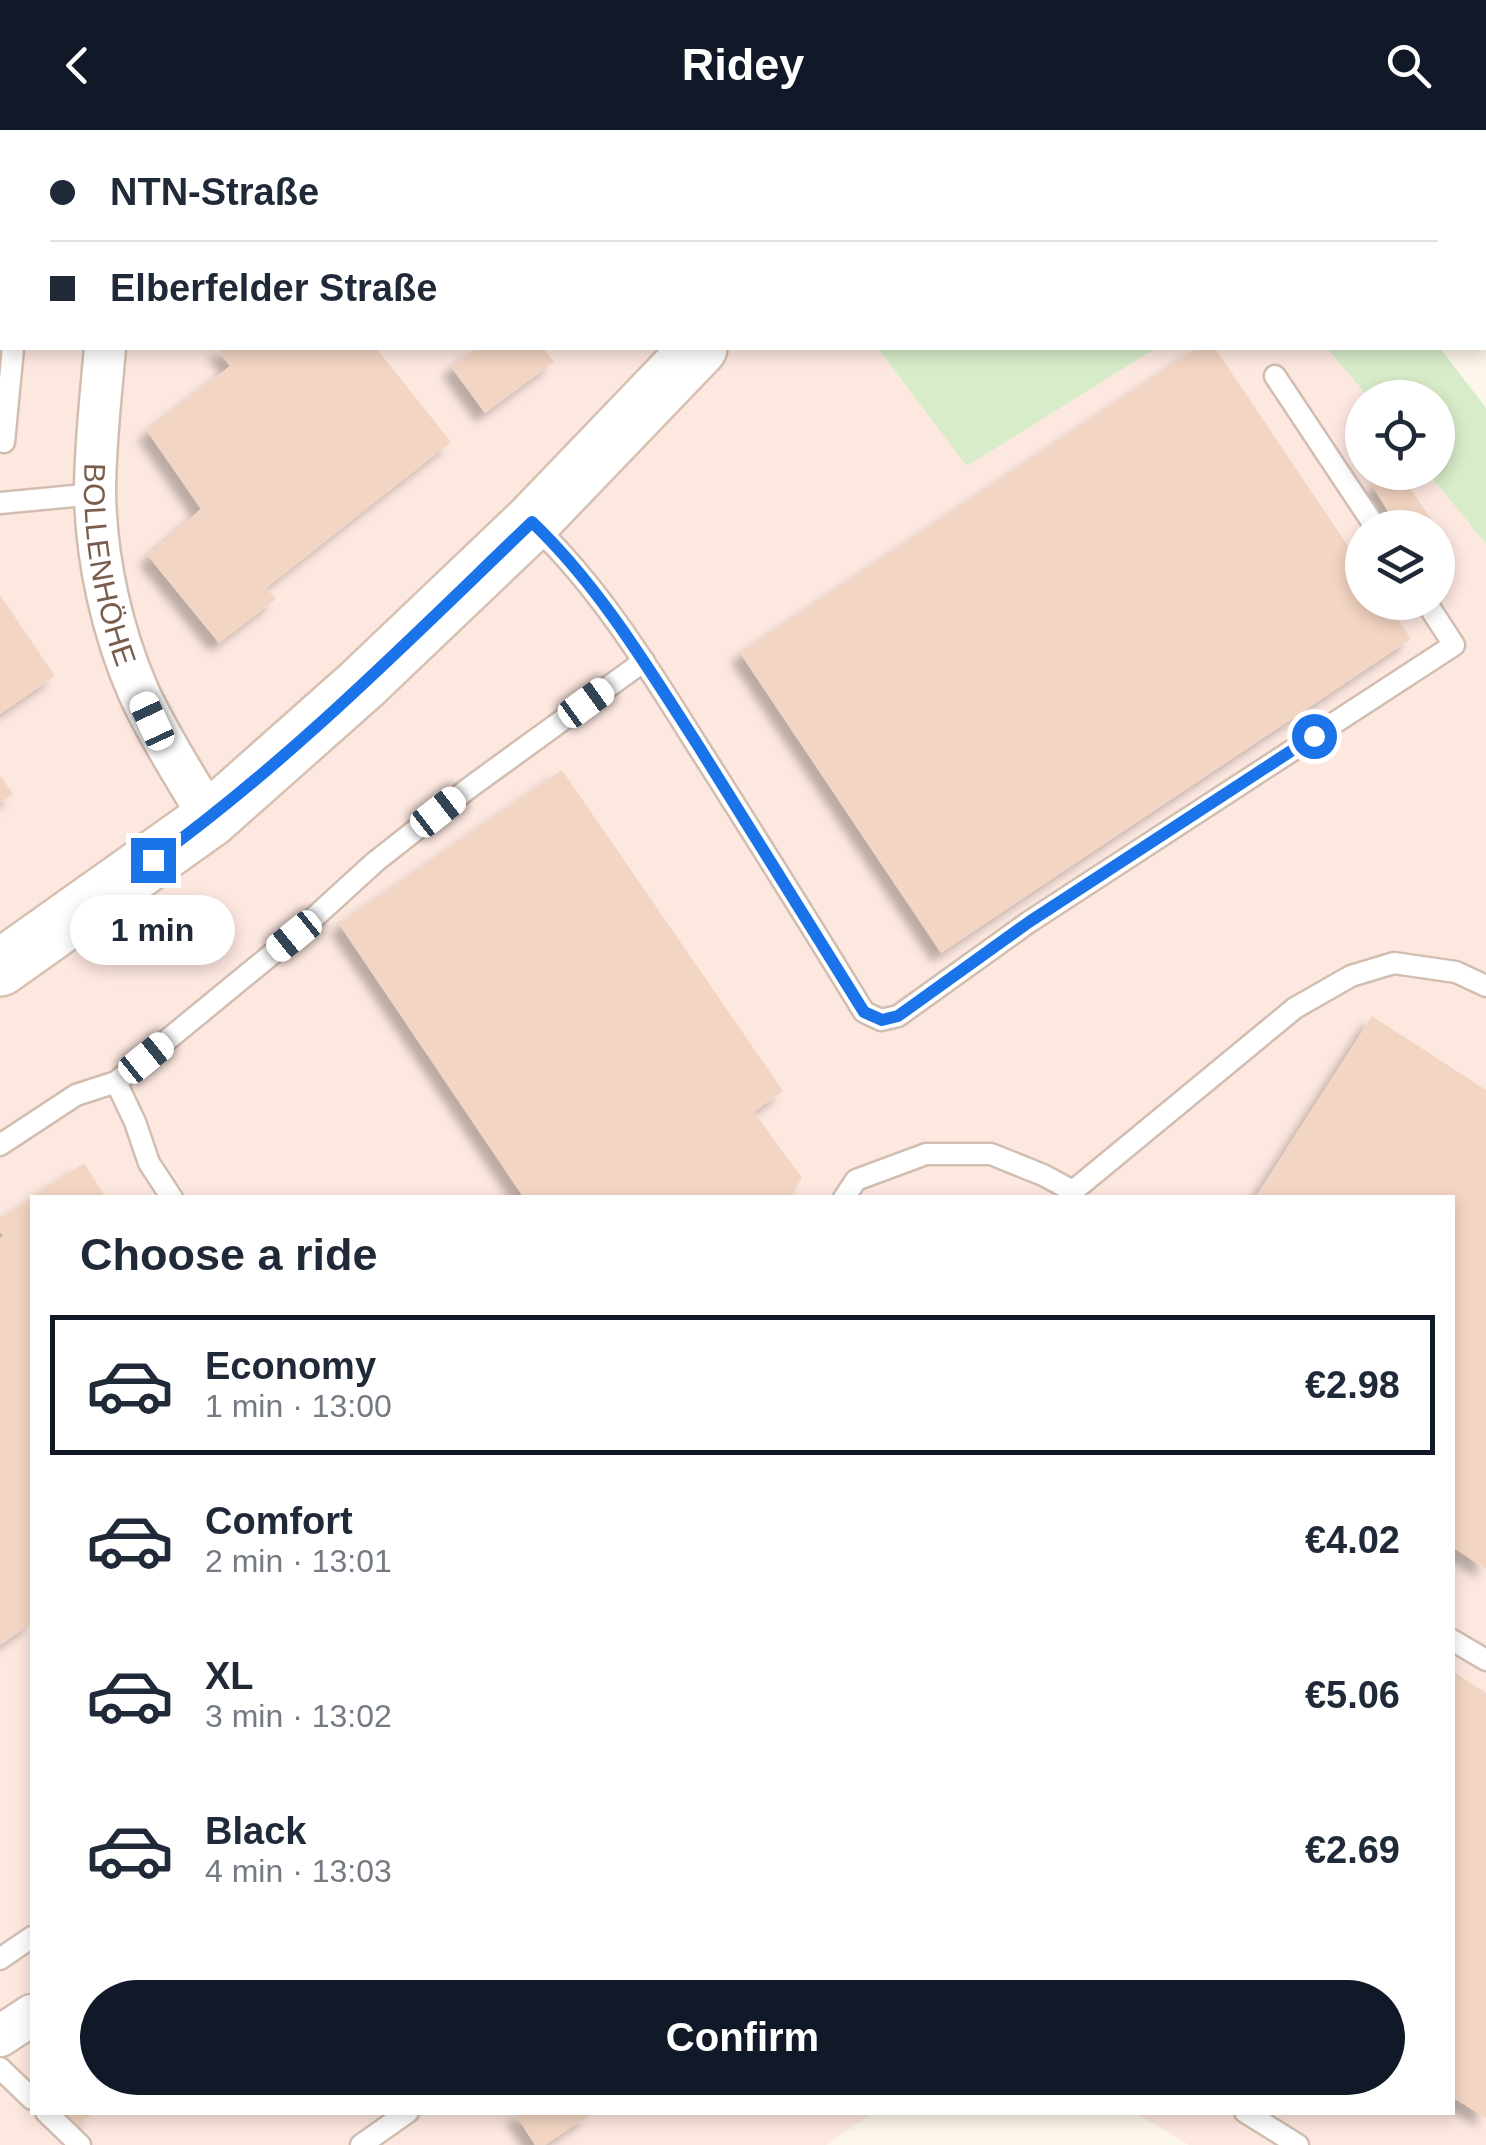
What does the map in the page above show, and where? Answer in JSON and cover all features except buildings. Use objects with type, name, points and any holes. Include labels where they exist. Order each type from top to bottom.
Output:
[{"type":"street","name":"BOLLENHÖHE","points":[[106,350],[95,494],[105,577],[126,657],[152,721],[210,819]]},
{"type":"street","points":[[0,968],[210,819],[361,685],[532,522],[697,350]]},
{"type":"street","points":[[0,2036],[30,2015]]},
{"type":"lane","points":[[4,442],[13,350]]},
{"type":"lane","points":[[1275,376],[1364,510]]},
{"type":"lane","points":[[0,503],[95,494]]},
{"type":"lane","points":[[532,522],[562,552],[617,622],[864,1012],[882,1020],[898,1016],[1029,922],[1454,644],[1438,620]]},
{"type":"lane","points":[[0,1145],[76,1094],[116,1082],[294,936],[391,850],[644,661]]},
{"type":"lane","points":[[846,1195],[856,1180],[926,1154],[991,1154],[1073,1191],[1295,1008],[1351,976],[1394,963],[1456,972],[1486,986]]},
{"type":"lane","points":[[116,1082],[149,1164],[170,1195]]},
{"type":"lane","points":[[1455,1642],[1486,1660]]},
{"type":"lane","points":[[0,1959],[30,1939]]},
{"type":"lane","points":[[0,2068],[30,2098]]},
{"type":"lane","points":[[49,2115],[80,2145]]},
{"type":"lane","points":[[360,2145],[404,2115]]},
{"type":"lane","points":[[1251,2115],[1298,2145]]},
{"type":"shaded area","points":[[0,350],[879,350],[967,466],[1153,350],[1329,350],[1354,380],[1345,380],[1345,490],[1442,490],[1486,544],[1486,2145],[1189,2145],[1139,2115],[1455,2115],[1455,1195],[30,1195],[30,2115],[870,2115],[826,2145],[0,2145]]},
{"type":"green space","points":[[879,350],[1153,350],[967,466]]},
{"type":"green space","points":[[1329,350],[1442,350],[1486,408],[1486,544],[1442,490],[1455,490],[1455,380],[1354,380]]},
{"type":"route","points":[[153,860],[210,819],[361,685],[532,522],[562,552],[617,622],[864,1012],[882,1020],[898,1016],[1029,922],[1314,736]]}]
